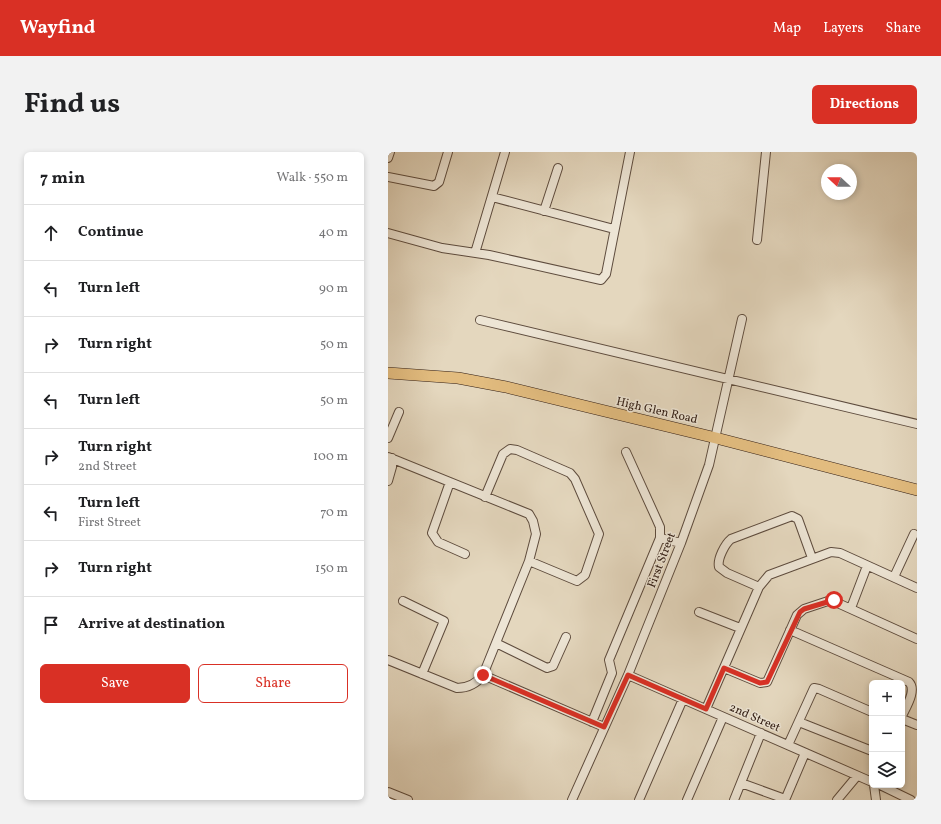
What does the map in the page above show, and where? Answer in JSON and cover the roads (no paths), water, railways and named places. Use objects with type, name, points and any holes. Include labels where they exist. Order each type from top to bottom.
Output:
[{"type":"main road","name":"High Glen Road","points":[[388,373],[437,376],[484,382],[716,438],[917,490]]},
{"type":"street","points":[[388,158],[390,152]]},
{"type":"street","points":[[388,177],[430,186],[436,185],[439,182],[448,152]]},
{"type":"street","points":[[475,253],[505,152]]},
{"type":"street","points":[[388,234],[442,248],[475,253],[601,280],[606,274],[630,152]]},
{"type":"street","points":[[757,240],[766,152]]},
{"type":"street","points":[[544,211],[558,168]]},
{"type":"street","points":[[492,197],[614,229]]},
{"type":"street","name":"First Street","points":[[572,800],[628,675],[681,543],[709,464],[742,319]]},
{"type":"street","points":[[480,320],[917,424]]},
{"type":"street","points":[[388,438],[399,412]]},
{"type":"street","points":[[485,497],[503,454],[510,449],[517,450],[567,470],[574,479],[599,534],[585,575],[578,581],[529,561]]},
{"type":"street","points":[[592,722],[612,673],[609,660],[660,538],[658,523],[626,452]]},
{"type":"street","points":[[388,481],[392,467],[390,457]]},
{"type":"street","points":[[388,660],[457,688],[470,686],[480,680],[529,561],[536,534],[529,514],[390,457]]},
{"type":"street","points":[[450,482],[432,533],[438,542],[465,554]]},
{"type":"street","points":[[759,587],[727,573],[719,567],[719,559],[731,539],[792,516],[798,519],[812,558]]},
{"type":"street","points":[[894,578],[914,534]]},
{"type":"street","points":[[660,538],[681,543]]},
{"type":"street","points":[[706,709],[759,587],[769,575],[826,552],[835,552],[917,588]]},
{"type":"street","points":[[851,608],[867,566]]},
{"type":"street","points":[[724,668],[760,683],[767,682],[797,615],[804,609],[832,600],[917,639]]},
{"type":"street","points":[[403,601],[444,621],[422,674]]},
{"type":"street","points":[[699,612],[740,628]]},
{"type":"street","points":[[790,630],[913,685],[913,690],[902,716]]},
{"type":"street","points":[[496,643],[547,668],[550,668],[553,666],[566,637]]},
{"type":"street","points":[[483,675],[604,727]]},
{"type":"street","name":"2nd Street","points":[[628,675],[869,781]]},
{"type":"street","points":[[788,745],[814,688],[869,711]]},
{"type":"street","points":[[639,800],[683,700]]},
{"type":"street","points":[[686,800],[723,716]]},
{"type":"street","points":[[905,719],[917,725]]},
{"type":"street","points":[[799,722],[869,750]]},
{"type":"street","points":[[734,800],[761,733]]},
{"type":"street","points":[[741,783],[785,800],[805,753]]},
{"type":"street","points":[[837,800],[857,776]]},
{"type":"street","points":[[874,788],[876,800]]},
{"type":"street","points":[[886,788],[911,800]]},
{"type":"street","points":[[388,792],[406,800]]}]
